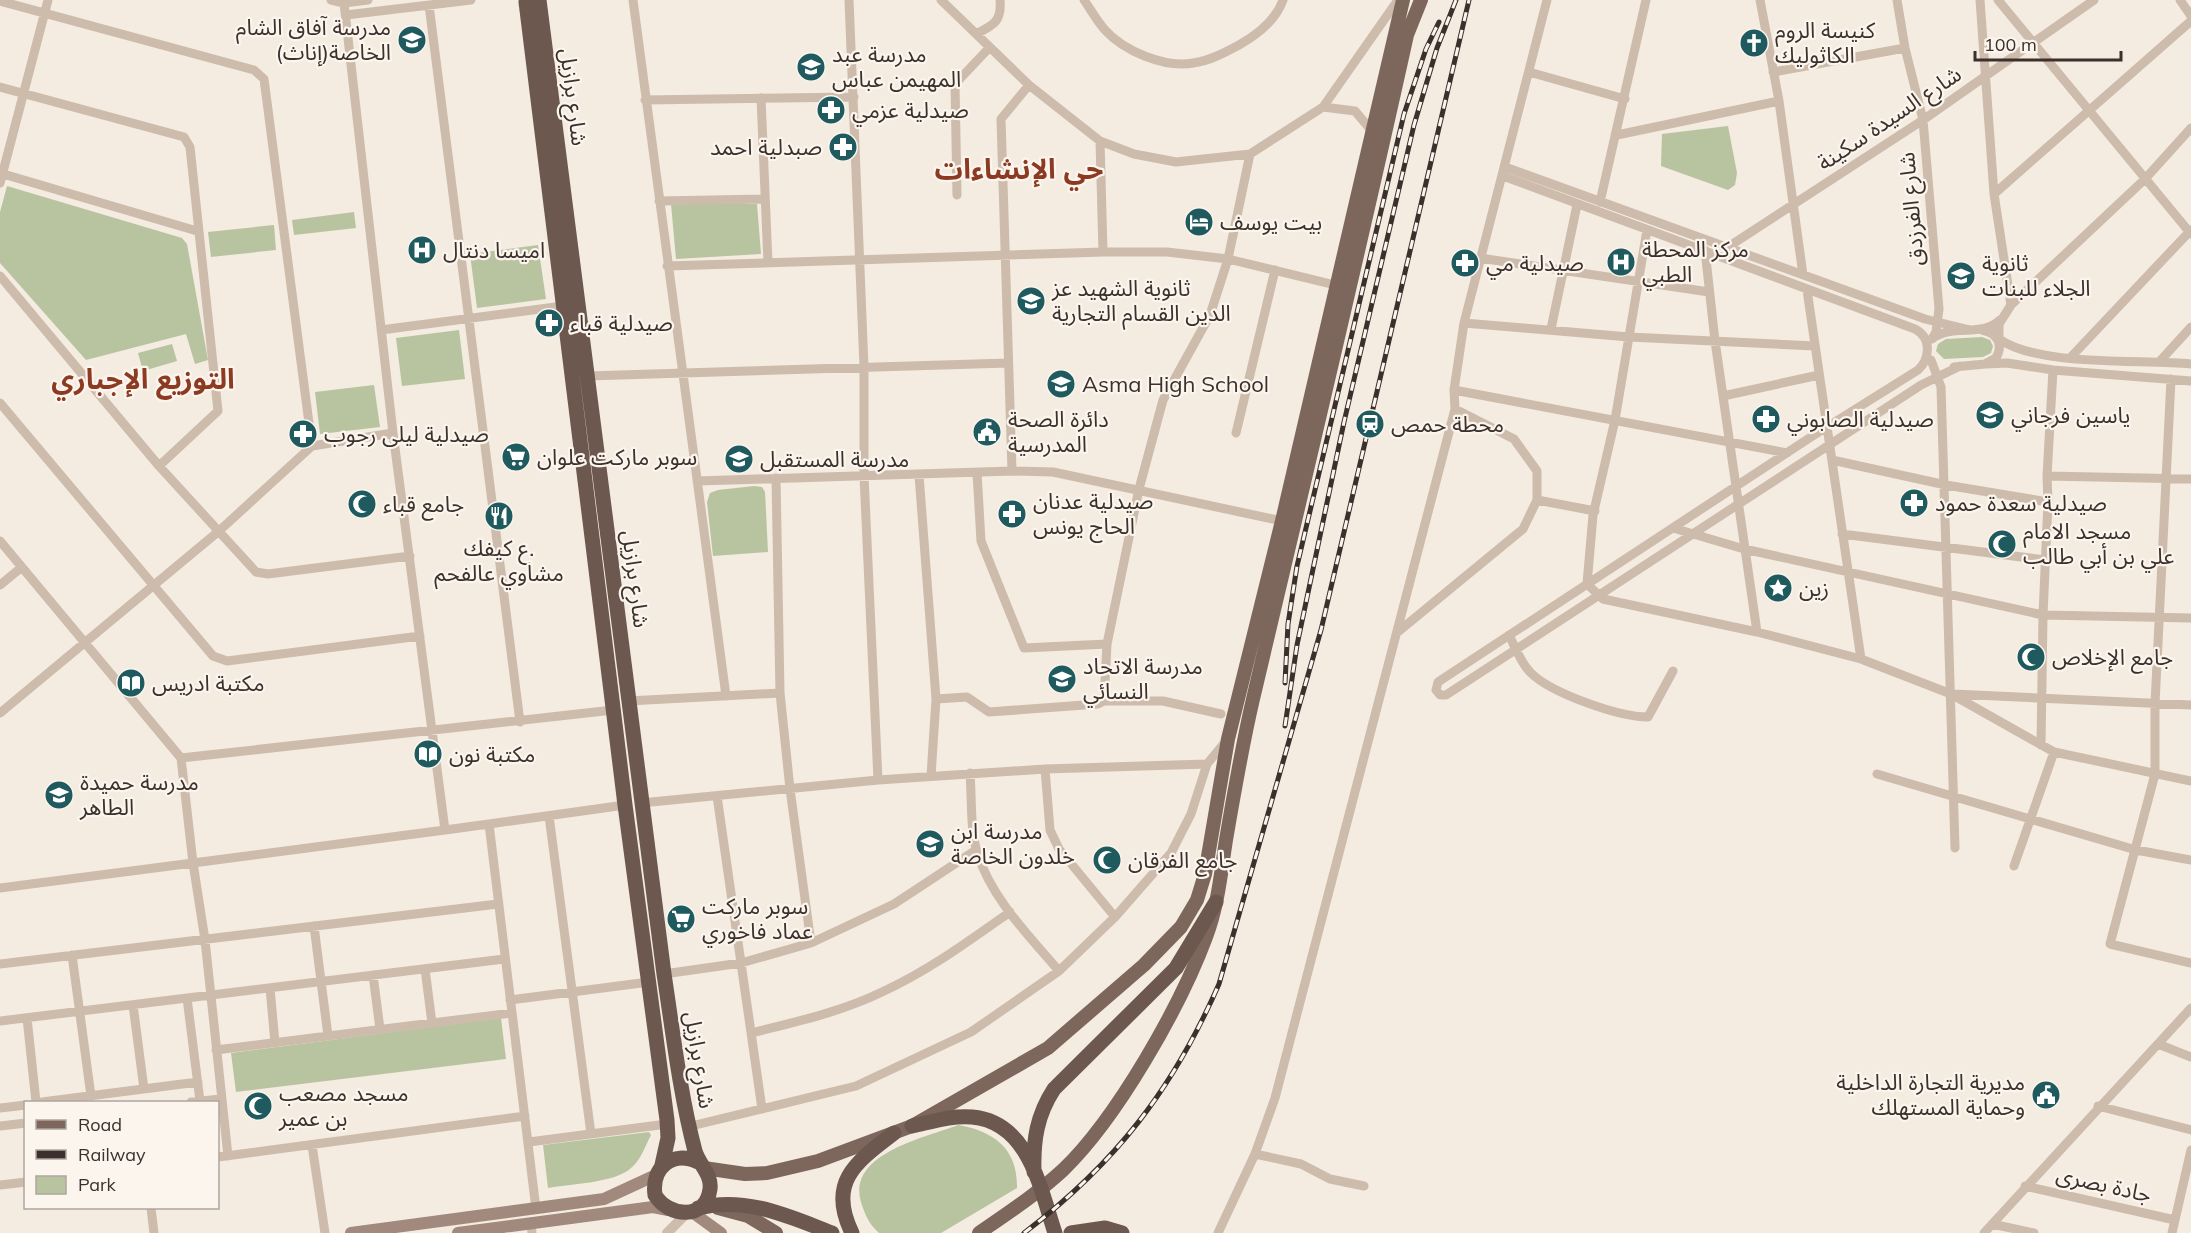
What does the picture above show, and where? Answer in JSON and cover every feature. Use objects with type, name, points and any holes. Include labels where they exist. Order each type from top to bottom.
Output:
[{"type":"highway","name":"شارع برازيل","points":[[530,1],[563,306],[667,1124],[668,1138],[659,1170]]},
{"type":"highway","name":"شارع برازيل","points":[[530,1],[588,376],[664,974],[687,1127],[701,1165]]},
{"type":"highway","points":[[1034,1172],[1041,1109],[1054,1089],[1176,969],[1216,902]]},
{"type":"highway","points":[[912,1126],[970,1116],[986,1119],[1018,1139],[1034,1172],[1055,1233]]},
{"type":"highway","points":[[852,1233],[845,1218],[842,1194],[847,1176],[858,1160],[894,1133]]},
{"type":"highway","points":[[692,1211],[706,1200],[710,1190],[709,1178],[701,1165],[680,1157],[659,1170],[656,1195],[668,1210],[692,1211],[715,1203],[736,1203],[768,1209],[832,1233]]},
{"type":"highway","points":[[1071,1233],[1105,1228],[1122,1233]]},
{"type":"main road","points":[[701,1165],[733,1173],[767,1173],[818,1161],[912,1126],[1048,1048],[1144,965],[1181,927],[1197,900],[1205,874],[1228,740],[1282,521],[1403,0]]},
{"type":"main road","points":[[979,1233],[1029,1199],[1064,1168],[1116,1104],[1179,997],[1207,936],[1216,902],[1239,759],[1350,291],[1407,35],[1421,0]]},
{"type":"main road","points":[[351,1233],[604,1199],[659,1170]]},
{"type":"main road","points":[[458,1233],[532,1228],[653,1207],[668,1210]]},
{"type":"main road","points":[[692,1211],[727,1209],[748,1216],[776,1233]]},
{"type":"main road","points":[[692,1211],[721,1233]]},
{"type":"street","points":[[48,0],[1,177],[197,231]]},
{"type":"street","points":[[331,0],[344,3],[368,0]]},
{"type":"street","points":[[346,15],[471,0]]},
{"type":"street","points":[[633,0],[726,696]]},
{"type":"street","points":[[849,0],[864,367],[864,476],[878,780]]},
{"type":"street","points":[[941,0],[1029,85],[1100,141],[1134,154],[1176,162],[1250,154],[1323,107],[1398,0]]},
{"type":"street","points":[[976,34],[996,24],[1001,14],[1000,0]]},
{"type":"street","points":[[1084,0],[1106,31],[1123,45],[1169,63],[1190,64],[1210,59],[1252,38],[1269,23],[1283,0]]},
{"type":"street","points":[[1218,1233],[1255,1154],[1275,1098],[1399,631],[1455,409],[1454,390],[1464,323],[1548,0]]},
{"type":"street","points":[[1600,202],[1646,0]]},
{"type":"street","points":[[1760,0],[1779,101],[1803,275]]},
{"type":"street","name":"شارع الفرزدق","points":[[1897,0],[1905,48],[1923,120],[1939,309],[1930,356]]},
{"type":"street","points":[[1980,0],[1994,194],[2011,306]]},
{"type":"street","points":[[1998,0],[2191,232],[2070,358]]},
{"type":"street","name":"شارع السيدة سكينة","points":[[1728,247],[1923,120],[2094,0]]},
{"type":"street","points":[[1994,194],[2191,19],[2180,0]]},
{"type":"street","points":[[0,1],[254,70],[264,79],[312,446]]},
{"type":"street","points":[[344,3],[393,433],[434,730],[445,830]]},
{"type":"street","points":[[429,5],[520,722]]},
{"type":"street","points":[[957,195],[955,84],[989,48]]},
{"type":"street","points":[[1773,72],[1905,48]]},
{"type":"street","points":[[1529,72],[1625,99]]},
{"type":"street","points":[[1012,471],[1001,119],[1029,85]]},
{"type":"street","points":[[0,87],[184,137],[190,147],[197,231],[218,411],[159,466]]},
{"type":"street","points":[[645,100],[854,97]]},
{"type":"street","points":[[761,98],[768,263]]},
{"type":"street","points":[[1617,135],[1779,101]]},
{"type":"street","points":[[1323,107],[1355,111],[1371,130]]},
{"type":"street","points":[[1985,364],[1996,358],[2000,346],[1997,328],[2011,306],[2145,179],[2191,128]]},
{"type":"street","points":[[1100,141],[1102,252]]},
{"type":"street","points":[[1104,701],[1107,644],[1139,489],[1163,400],[1210,315],[1228,259],[1250,154]]},
{"type":"street","points":[[1504,171],[1600,202],[1938,323],[1971,330]]},
{"type":"street","points":[[1504,171],[1576,205],[1705,250],[1915,329],[1924,337],[1941,387],[1948,548],[1955,848]]},
{"type":"street","points":[[659,201],[765,199]]},
{"type":"street","points":[[1551,329],[1576,205]]},
{"type":"street","points":[[1587,584],[1594,510],[1615,420],[1647,230]]},
{"type":"street","points":[[1705,250],[1715,341],[1757,633]]},
{"type":"street","points":[[667,266],[1102,252],[1167,252],[1228,259],[1335,285]]},
{"type":"street","points":[[1480,258],[1709,292]]},
{"type":"street","points":[[1236,433],[1275,270]]},
{"type":"street","points":[[0,276],[159,466],[256,572],[268,574],[410,556]]},
{"type":"street","points":[[1807,290],[1861,659]]},
{"type":"street","points":[[381,330],[563,306]]},
{"type":"street","points":[[1939,309],[1942,318],[1955,328]]},
{"type":"street","points":[[1982,330],[1991,327],[2002,318]]},
{"type":"street","points":[[1464,323],[1629,337],[1815,346]]},
{"type":"street","points":[[2160,361],[2191,327]]},
{"type":"street","points":[[1932,339],[1945,332],[1982,330],[1989,331],[2008,346],[2070,358],[2191,364]]},
{"type":"street","points":[[1930,356],[1942,366],[2007,363],[2053,370],[2191,381]]},
{"type":"street","points":[[1930,356],[1918,370],[1787,453],[1737,488],[1438,682],[1436,690],[1440,695],[1446,695],[1938,375],[1958,367]]},
{"type":"street","points":[[588,376],[1008,363]]},
{"type":"street","points":[[1941,387],[1946,375],[1958,367]]},
{"type":"street","points":[[2041,746],[2047,476],[2053,370]]},
{"type":"street","points":[[1723,396],[1820,375]]},
{"type":"street","points":[[2171,379],[2162,617],[2155,704],[2155,774],[2110,944],[2191,963]]},
{"type":"street","points":[[1454,390],[1787,453]]},
{"type":"street","points":[[0,403],[213,656],[227,660],[420,636]]},
{"type":"street","points":[[1399,631],[1523,529],[1537,500],[1538,471],[1514,439],[1455,409]]},
{"type":"street","points":[[0,712],[219,531],[312,446],[393,433]]},
{"type":"street","points":[[1832,460],[1946,485],[2048,502]]},
{"type":"street","points":[[697,481],[1012,471],[1053,472],[1282,521]]},
{"type":"street","points":[[977,473],[981,541],[1024,648],[1107,644]]},
{"type":"street","points":[[919,475],[936,699],[931,776]]},
{"type":"street","points":[[2047,476],[2191,479]]},
{"type":"street","points":[[776,478],[780,693],[790,789],[811,943]]},
{"type":"street","points":[[1537,500],[1594,510]]},
{"type":"street","points":[[1673,528],[1744,549],[1948,592],[2043,615],[2191,618]]},
{"type":"street","points":[[1842,534],[2046,560]]},
{"type":"street","points":[[0,542],[181,758],[205,939],[221,1099],[223,1157],[525,1116]]},
{"type":"street","points":[[0,585],[22,567]]},
{"type":"street","points":[[1587,584],[1603,599],[1861,659],[1951,694],[2054,752],[2191,781]]},
{"type":"street","points":[[1509,635],[1530,672],[1551,687],[1580,700],[1643,717],[1648,717],[1673,671]]},
{"type":"street","points":[[628,701],[780,693]]},
{"type":"street","points":[[1951,694],[2191,705]]},
{"type":"street","points":[[936,699],[967,698],[988,712],[1086,706],[1104,701],[1163,701],[1221,714]]},
{"type":"street","points":[[181,758],[614,710]]},
{"type":"street","points":[[687,1127],[867,1081],[971,1032],[1059,971],[1115,917],[1171,853],[1191,814],[1207,764],[1228,740]]},
{"type":"street","points":[[2014,866],[2054,752]]},
{"type":"street","points":[[641,803],[970,773],[1207,764]]},
{"type":"street","points":[[1045,769],[1050,830],[1054,839],[1059,849],[1115,917]]},
{"type":"street","points":[[970,773],[976,850],[984,872],[1010,912],[1059,971]]},
{"type":"street","points":[[1877,774],[2136,850],[2191,860]]},
{"type":"street","points":[[717,796],[762,1109]]},
{"type":"street","points":[[0,888],[625,805]]},
{"type":"street","points":[[549,816],[591,1134]]},
{"type":"street","points":[[489,824],[536,1209]]},
{"type":"street","points":[[664,974],[741,963],[811,943],[894,904],[976,850]]},
{"type":"street","points":[[0,964],[498,904]]},
{"type":"street","points":[[751,1033],[812,1018],[882,993],[946,958],[1010,912]]},
{"type":"street","points":[[314,926],[328,1036]]},
{"type":"street","points":[[72,956],[91,1096]]},
{"type":"street","points":[[0,1021],[504,959]]},
{"type":"street","points":[[425,969],[432,1023]]},
{"type":"street","points":[[373,975],[380,1029]]},
{"type":"street","points":[[510,1000],[649,982]]},
{"type":"street","points":[[270,988],[275,1043]]},
{"type":"street","points":[[187,998],[198,1082],[196,1101]]},
{"type":"street","points":[[133,1005],[144,1089]]},
{"type":"street","points":[[1984,1233],[2098,1106],[2191,1008]]},
{"type":"street","points":[[216,1050],[512,1013]]},
{"type":"street","points":[[27,1018],[36,1101]]},
{"type":"street","points":[[2158,1044],[2191,1057]]},
{"type":"street","points":[[50,1101],[198,1082]]},
{"type":"street","points":[[204,1101],[221,1099]]},
{"type":"street","points":[[0,1108],[24,1105]]},
{"type":"street","points":[[2098,1106],[2191,1130]]},
{"type":"street","points":[[0,1126],[24,1123]]},
{"type":"street","points":[[529,1142],[667,1124]]},
{"type":"street","points":[[312,1144],[325,1233]]},
{"type":"street","points":[[2172,1233],[2191,1150]]},
{"type":"street","points":[[1255,1154],[1301,1164],[1330,1179],[1365,1186]]},
{"type":"street","points":[[0,1185],[24,1182]]},
{"type":"street","name":"جادة بصرى","points":[[2025,1186],[2175,1220]]},
{"type":"street","points":[[151,1209],[154,1233]]},
{"type":"street","points":[[667,1233],[692,1211]]},
{"type":"street","points":[[1992,1224],[2034,1233]]},
{"type":"green space","points":[[1728,126],[1737,173],[1735,185],[1728,190],[1661,166],[1662,134]]},
{"type":"green space","points":[[7,186],[182,238],[187,244],[208,360],[195,364],[186,334],[86,360],[0,263],[0,212]]},
{"type":"green space","points":[[671,204],[757,204],[761,254],[676,259]]},
{"type":"green space","points":[[354,212],[356,228],[294,235],[292,220]]},
{"type":"green space","points":[[274,225],[276,250],[211,257],[208,232]]},
{"type":"green space","points":[[538,245],[546,299],[477,308],[470,254]]},
{"type":"green space","points":[[459,330],[465,379],[402,386],[396,338]]},
{"type":"green space","points":[[1982,337],[1990,340],[1993,346],[1991,353],[1983,357],[1944,359],[1936,351],[1938,344],[1946,339]]},
{"type":"green space","points":[[172,344],[177,361],[143,371],[138,353]]},
{"type":"green space","points":[[374,385],[380,427],[320,434],[315,392]]},
{"type":"green space","points":[[754,486],[762,487],[765,492],[768,552],[713,556],[707,502],[710,493]]},
{"type":"green space","points":[[501,1018],[506,1059],[236,1092],[231,1053]]},
{"type":"green space","points":[[958,1125],[983,1132],[1001,1144],[1013,1163],[1017,1188],[941,1233],[879,1233],[868,1219],[861,1202],[860,1185],[865,1172],[892,1150]]},
{"type":"green space","points":[[649,1132],[651,1135],[640,1157],[624,1173],[604,1180],[548,1188],[543,1145]]},
{"type":"railway","points":[[1285,726],[1297,645],[1344,422],[1414,125],[1437,48],[1456,0]]},
{"type":"railway","points":[[1024,1233],[1087,1179],[1139,1122],[1182,1057],[1219,984],[1321,630],[1469,0]]},
{"type":"railway","points":[[1285,683],[1288,624],[1297,566],[1404,114],[1426,49],[1439,22]]},
{"type":"place","name":"مدرسة آفاق الشام الخاصة(إناث)","points":[[412,40]]},
{"type":"place","name":"كنيسة الروم الكاثوليك","points":[[1754,43]]},
{"type":"place","name":"مدرسة عبد المهيمن عباس","points":[[811,67]]},
{"type":"place","name":"صيدلية عزمي","points":[[831,110]]},
{"type":"place","name":"صبدلية احمد","points":[[843,147]]},
{"type":"place","name":"بيت يوسف","points":[[1199,222]]},
{"type":"place","name":"اميسا دنتال","points":[[422,250]]},
{"type":"place","name":"مركز المحطة الطبي","points":[[1621,262]]},
{"type":"place","name":"صيدلية مي","points":[[1465,263]]},
{"type":"place","name":"ثانوية الجلاء للبنات","points":[[1961,276]]},
{"type":"place","name":"ثانوية الشهيد عز الدين القسام التجارية","points":[[1031,301]]},
{"type":"place","name":"صيدلية قباء","points":[[549,323]]},
{"type":"place","name":"Asma High School","points":[[1061,384]]},
{"type":"place","name":"ياسين فرجاني","points":[[1990,415]]},
{"type":"place","name":"صيدلية الصابوني","points":[[1766,419]]},
{"type":"place","name":"محطة حمص","points":[[1370,424]]},
{"type":"place","name":"دائرة الصحة المدرسية","points":[[987,432]]},
{"type":"place","name":"صيدلية ليلى رجوب","points":[[303,434]]},
{"type":"place","name":"سوبر ماركت علوان","points":[[516,457]]},
{"type":"place","name":"مدرسة المستقبل","points":[[739,459]]},
{"type":"place","name":"صيدلية سعدة حمود","points":[[1914,503]]},
{"type":"place","name":"جامع قباء","points":[[362,504]]},
{"type":"place","name":"صيدلية عدنان الحاج يونس","points":[[1012,514]]},
{"type":"place","name":"ع كيفك. مشاوي عالفحم","points":[[499,516]]},
{"type":"place","name":"مسجد الامام علي بن أبي طالب","points":[[2002,544]]},
{"type":"place","name":"زين","points":[[1778,588]]},
{"type":"place","name":"جامع الإخلاص","points":[[2031,657]]},
{"type":"place","name":"مدرسة الاتحاد النسائي","points":[[1062,679]]},
{"type":"place","name":"مكتبة ادريس","points":[[131,683]]},
{"type":"place","name":"مكتبة نون","points":[[428,754]]},
{"type":"place","name":"مدرسة حميدة الطاهر","points":[[59,795]]},
{"type":"place","name":"مدرسة ابن خلدون الخاصة","points":[[930,844]]},
{"type":"place","name":"جامع الفرقان","points":[[1107,860]]},
{"type":"place","name":"سوبر ماركت عماد فاخوري","points":[[681,919]]},
{"type":"place","name":"مديرية التجارة الداخلية وحماية المستهلك","points":[[2046,1095]]},
{"type":"place","name":"مسجد مصعب بن عمير","points":[[258,1106]]},
{"type":"district","name":"حي الإنشاءات","points":[[1019,169]]},
{"type":"district","name":"التوزيع الإجباري","points":[[143,379]]}]
